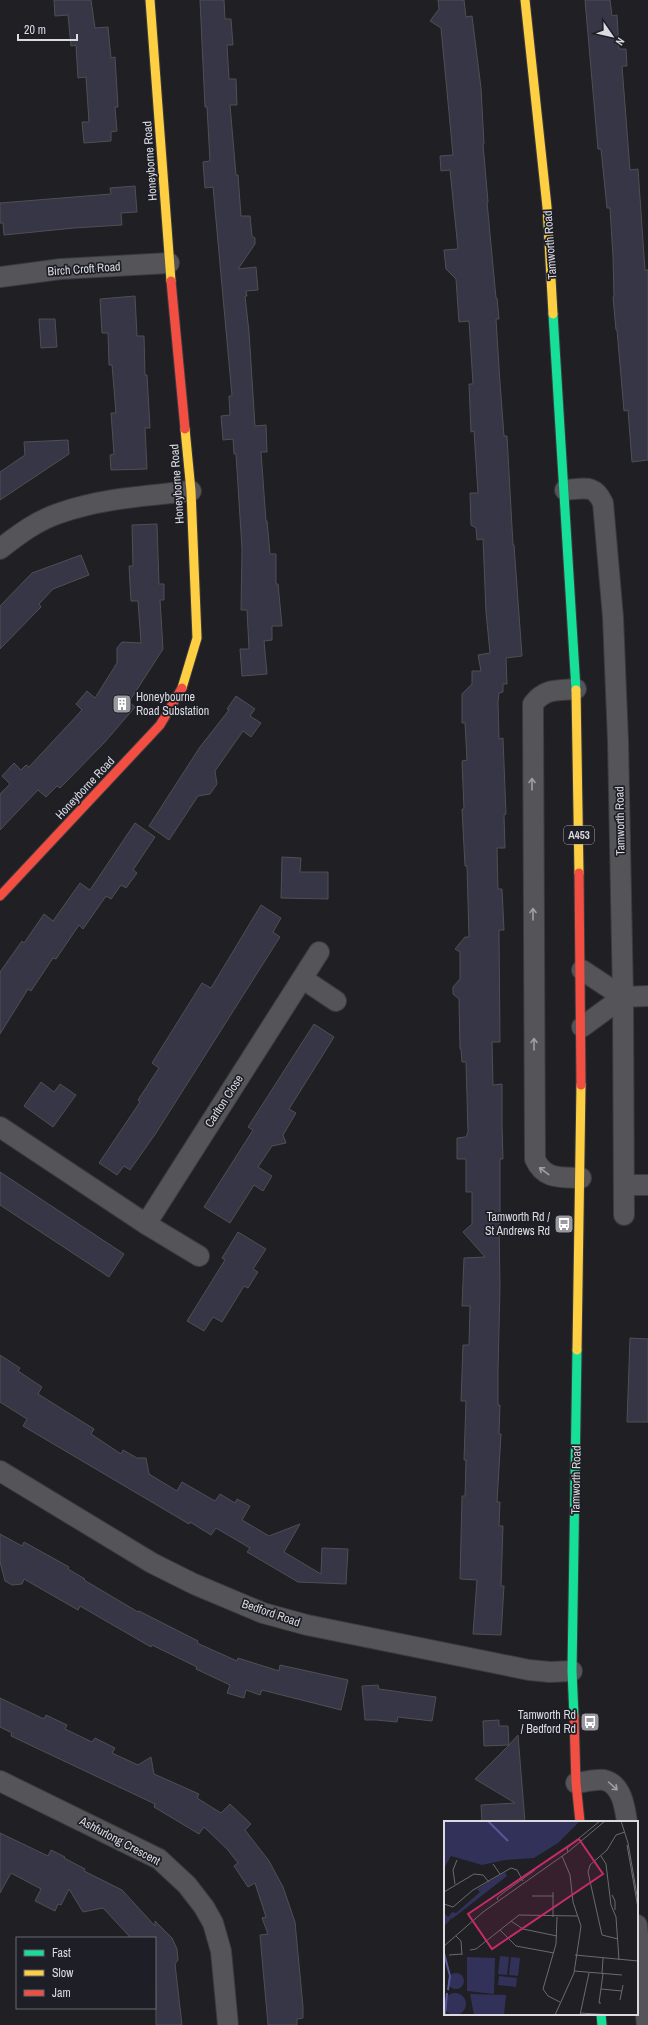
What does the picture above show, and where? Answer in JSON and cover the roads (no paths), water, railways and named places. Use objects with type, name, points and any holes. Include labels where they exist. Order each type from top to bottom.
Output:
[{"type":"main road","name":"Honeyborne Road","points":[[0,896],[160,725],[182,690],[197,638],[191,491],[169,263],[150,0]]},
{"type":"main road","name":"Tamworth Road","points":[[525,0],[547,207],[576,690],[582,1027],[581,1178],[572,1671],[576,1783],[580,1821]]},
{"type":"main road","points":[[601,2015],[602,2025]]},
{"type":"street","name":"Birch Croft Road","points":[[0,277],[61,269],[169,263]]},
{"type":"street","name":"Tamworth Road","points":[[565,490],[591,488],[599,493],[603,502],[612,617],[618,741],[623,996],[624,1215]]},
{"type":"street","points":[[0,549],[26,529],[59,513],[91,504],[191,491]]},
{"type":"street","points":[[576,690],[548,691],[540,695],[533,704],[535,1159],[539,1168],[546,1174],[559,1177],[581,1178]]},
{"type":"street","name":"Carlton Close","points":[[146,1224],[319,952]]},
{"type":"street","points":[[582,970],[623,996],[648,996]]},
{"type":"street","points":[[303,979],[336,1001]]},
{"type":"street","points":[[582,1027],[623,996]]},
{"type":"street","points":[[0,1127],[146,1224],[199,1256]]},
{"type":"street","points":[[624,1185],[648,1185]]},
{"type":"street","name":"Bedford Road","points":[[0,1471],[152,1563],[194,1584],[263,1613],[307,1625],[529,1670],[550,1672],[572,1671]]},
{"type":"street","points":[[576,1783],[605,1780],[615,1787],[625,1803],[627,1821]]},
{"type":"street","name":"Ashfurlong Crescent","points":[[0,1781],[159,1859],[187,1885],[204,1907],[213,1923],[221,1951],[228,2025]]},
{"type":"street","points":[[638,1935],[647,2025]]},
{"type":"place","name":"Honeybourne Road Substation","points":[[122,704]]},
{"type":"place","name":"Tamworth Rd / St Andrews Rd","points":[[564,1224]]},
{"type":"place","name":"Tamworth Rd / Bedford Rd","points":[[590,1722]]}]
